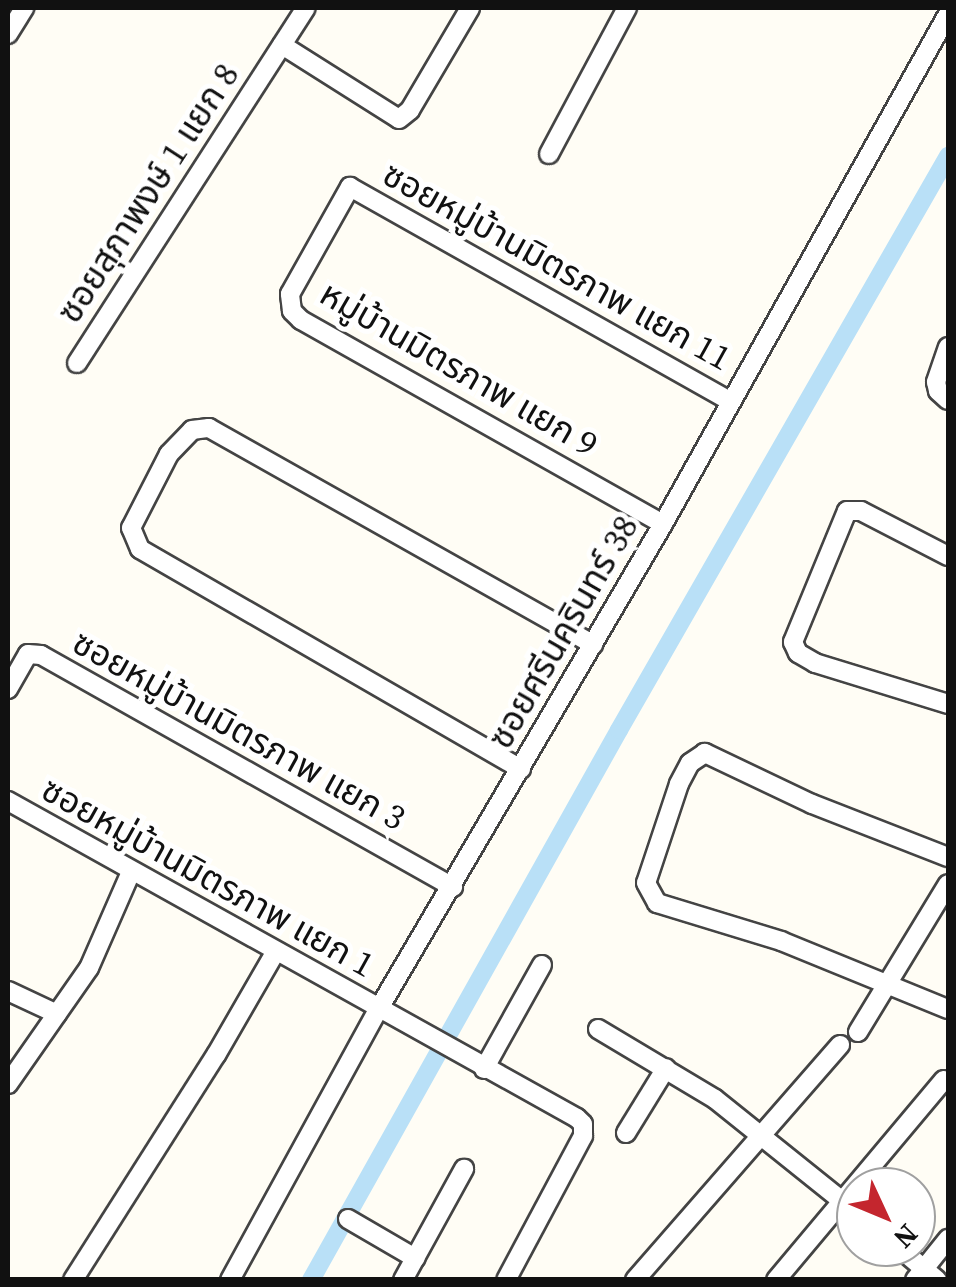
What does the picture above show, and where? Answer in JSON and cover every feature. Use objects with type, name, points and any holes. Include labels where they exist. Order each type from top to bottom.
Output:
[{"type":"street","points":[[8,34],[24,8]]},
{"type":"street","name":"ซอยสุภาพงษ์ 1 แยก 8","points":[[78,363],[306,8]]},
{"type":"street","points":[[282,46],[398,118],[410,110],[470,8]]},
{"type":"street","points":[[548,154],[627,8]]},
{"type":"street","name":"ซอยศรีนครินทร์ 38","points":[[230,1280],[378,1010],[663,524],[948,14]]},
{"type":"street","name":"ซอยหมู่บ้านมิตรภาพ แยก 11","points":[[350,186],[731,402]]},
{"type":"street","name":"หมู่บ้านมิตรภาพ แยก 9","points":[[350,186],[290,294],[292,311],[663,524]]},
{"type":"street","points":[[948,347],[936,382],[938,392],[948,400]]},
{"type":"street","points":[[521,769],[140,549],[132,528],[156,481],[183,436],[200,427],[208,428],[594,644]]},
{"type":"street","points":[[948,556],[861,511],[847,511],[841,517],[794,649],[828,668],[948,704]]},
{"type":"street","name":"ซอยหมู่บ้านมิตรภาพ แยก 3","points":[[8,689],[28,654],[41,655],[452,887]]},
{"type":"street","points":[[948,856],[812,804],[715,756],[698,756],[678,784],[648,875],[652,898],[780,941],[948,1008]]},
{"type":"street","name":"ซอยหมู่บ้านมิตรภาพ แยก 1","points":[[8,802],[577,1118],[584,1130],[506,1280]]},
{"type":"street","points":[[8,1084],[98,952],[131,872]]},
{"type":"street","points":[[858,1032],[948,884]]},
{"type":"street","points":[[73,1280],[216,1055],[275,953]]},
{"type":"street","points":[[484,1068],[542,966]]},
{"type":"street","points":[[8,991],[57,1014]]},
{"type":"street","points":[[598,1029],[714,1099],[836,1196]]},
{"type":"street","points":[[635,1280],[840,1045]]},
{"type":"street","points":[[626,1133],[666,1068]]},
{"type":"street","points":[[878,1167],[944,1080]]},
{"type":"street","points":[[403,1280],[464,1169]]},
{"type":"street","points":[[348,1218],[415,1258]]},
{"type":"street","points":[[776,1280],[836,1219]]},
{"type":"street","points":[[925,1276],[948,1238]]},
{"type":"waterway","points":[[311,1280],[619,730],[948,156]]}]
